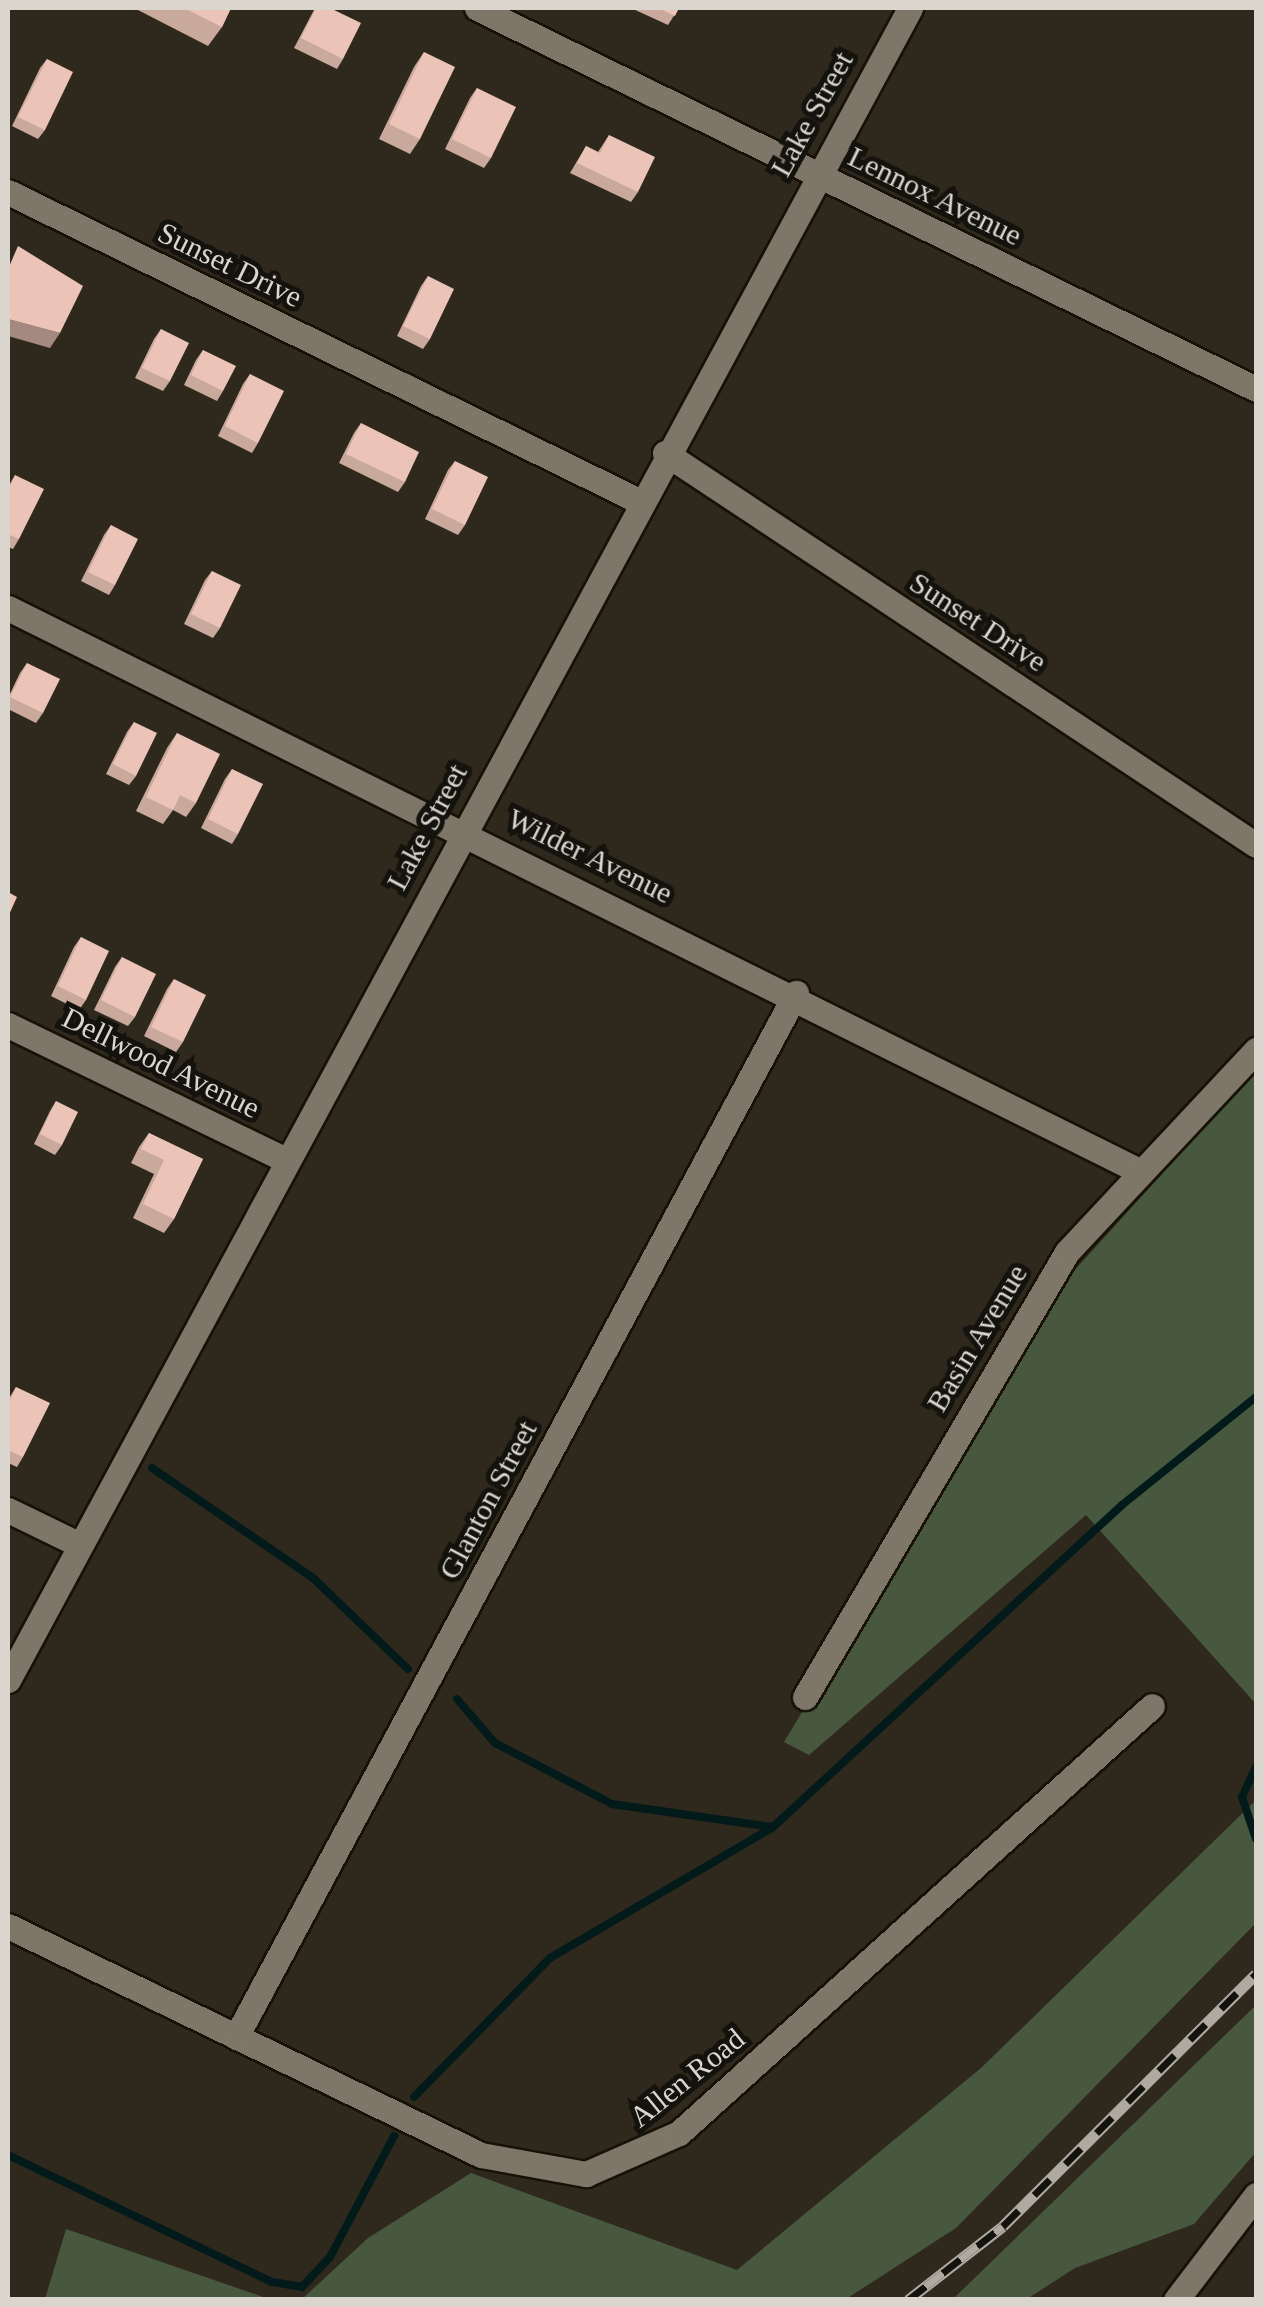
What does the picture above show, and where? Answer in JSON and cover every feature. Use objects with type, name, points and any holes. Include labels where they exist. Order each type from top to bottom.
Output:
[{"type":"street","name":"Lennox Avenue","points":[[478,8],[1256,389]]},
{"type":"street","name":"Lake Street","points":[[8,1680],[815,173],[910,8]]},
{"type":"street","name":"Sunset Drive","points":[[8,192],[638,502]]},
{"type":"street","name":"Sunset Drive","points":[[665,454],[1256,844]]},
{"type":"street","name":"Wilder Avenue","points":[[8,608],[796,993],[1139,1171]]},
{"type":"street","name":"Glanton Street","points":[[236,2037],[796,993]]},
{"type":"street","name":"Dellwood Avenue","points":[[8,1025],[286,1160]]},
{"type":"street","name":"Basin Avenue","points":[[805,1697],[1042,1290],[1139,1171],[1256,1050]]},
{"type":"street","points":[[8,1510],[80,1545]]},
{"type":"street","name":"Allen Road","points":[[8,1926],[517,2168],[554,2175],[616,2166],[680,2133],[1152,1706]]},
{"type":"street","points":[[1176,2300],[1256,2195]]},
{"type":"green space","points":[[1256,1070],[1256,1704],[1086,1515],[809,1755],[784,1742],[1053,1294]]},
{"type":"green space","points":[[1256,1800],[1256,1923],[956,2228],[846,2299],[302,2299],[368,2238],[471,2173],[737,2270],[981,2068]]},
{"type":"green space","points":[[1256,2005],[1256,2152],[1194,2224],[1075,2268],[1027,2299],[953,2299]]},
{"type":"green space","points":[[66,2229],[269,2299],[45,2299]]},
{"type":"building","points":[[184,8],[231,8],[222,27]]},
{"type":"building","points":[[316,8],[330,8],[361,23],[343,59],[301,38]]},
{"type":"building","points":[[658,8],[679,8],[675,16]]},
{"type":"building","points":[[424,52],[455,67],[420,139],[389,124]]},
{"type":"building","points":[[47,59],[73,72],[45,130],[18,117]]},
{"type":"building","points":[[477,88],[516,107],[491,158],[452,139]]},
{"type":"building","points":[[609,135],[655,157],[638,192],[577,163],[586,146],[600,153]]},
{"type":"building","points":[[18,246],[83,286],[60,333],[8,319],[8,269]]},
{"type":"building","points":[[428,276],[454,289],[430,339],[403,326]]},
{"type":"building","points":[[161,329],[189,343],[170,381],[142,368]]},
{"type":"building","points":[[203,350],[236,366],[223,391],[191,375]]},
{"type":"building","points":[[250,374],[284,391],[258,443],[225,426]]},
{"type":"building","points":[[361,423],[419,452],[405,482],[346,454]]},
{"type":"building","points":[[455,461],[488,477],[465,525],[432,509]]},
{"type":"building","points":[[15,475],[44,489],[19,539],[8,534],[8,491]]},
{"type":"building","points":[[111,525],[138,539],[115,585],[88,572]]},
{"type":"building","points":[[212,571],[241,585],[220,628],[191,614]]},
{"type":"building","points":[[27,663],[60,679],[43,713],[10,697]]},
{"type":"building","points":[[134,722],[157,733],[136,776],[113,764]]},
{"type":"building","points":[[177,733],[220,754],[196,803],[180,795],[173,810],[146,797]]},
{"type":"building","points":[[232,769],[263,784],[238,834],[208,819]]},
{"type":"building","points":[[8,892],[17,897],[8,917]]},
{"type":"building","points":[[81,937],[109,951],[86,1000],[58,986]]},
{"type":"building","points":[[122,957],[156,974],[135,1017],[101,1000]]},
{"type":"building","points":[[174,979],[206,995],[183,1042],[151,1027]]},
{"type":"building","points":[[56,1101],[78,1112],[62,1145],[40,1134]]},
{"type":"building","points":[[149,1133],[203,1159],[174,1219],[143,1204],[164,1160],[141,1149]]},
{"type":"building","points":[[16,1387],[50,1403],[23,1457],[8,1450],[8,1404]]},
{"type":"waterway","points":[[414,2097],[550,1958],[772,1828],[1122,1505],[1256,1397]]},
{"type":"waterway","points":[[152,1468],[312,1577],[408,1669]]},
{"type":"waterway","points":[[457,1699],[495,1743],[612,1804],[771,1827]]},
{"type":"waterway","points":[[1256,1767],[1242,1797],[1256,1839]]},
{"type":"waterway","points":[[8,2155],[272,2282],[302,2287],[330,2257],[394,2136]]},
{"type":"railway","points":[[908,2300],[1003,2226],[1256,1974]]}]
